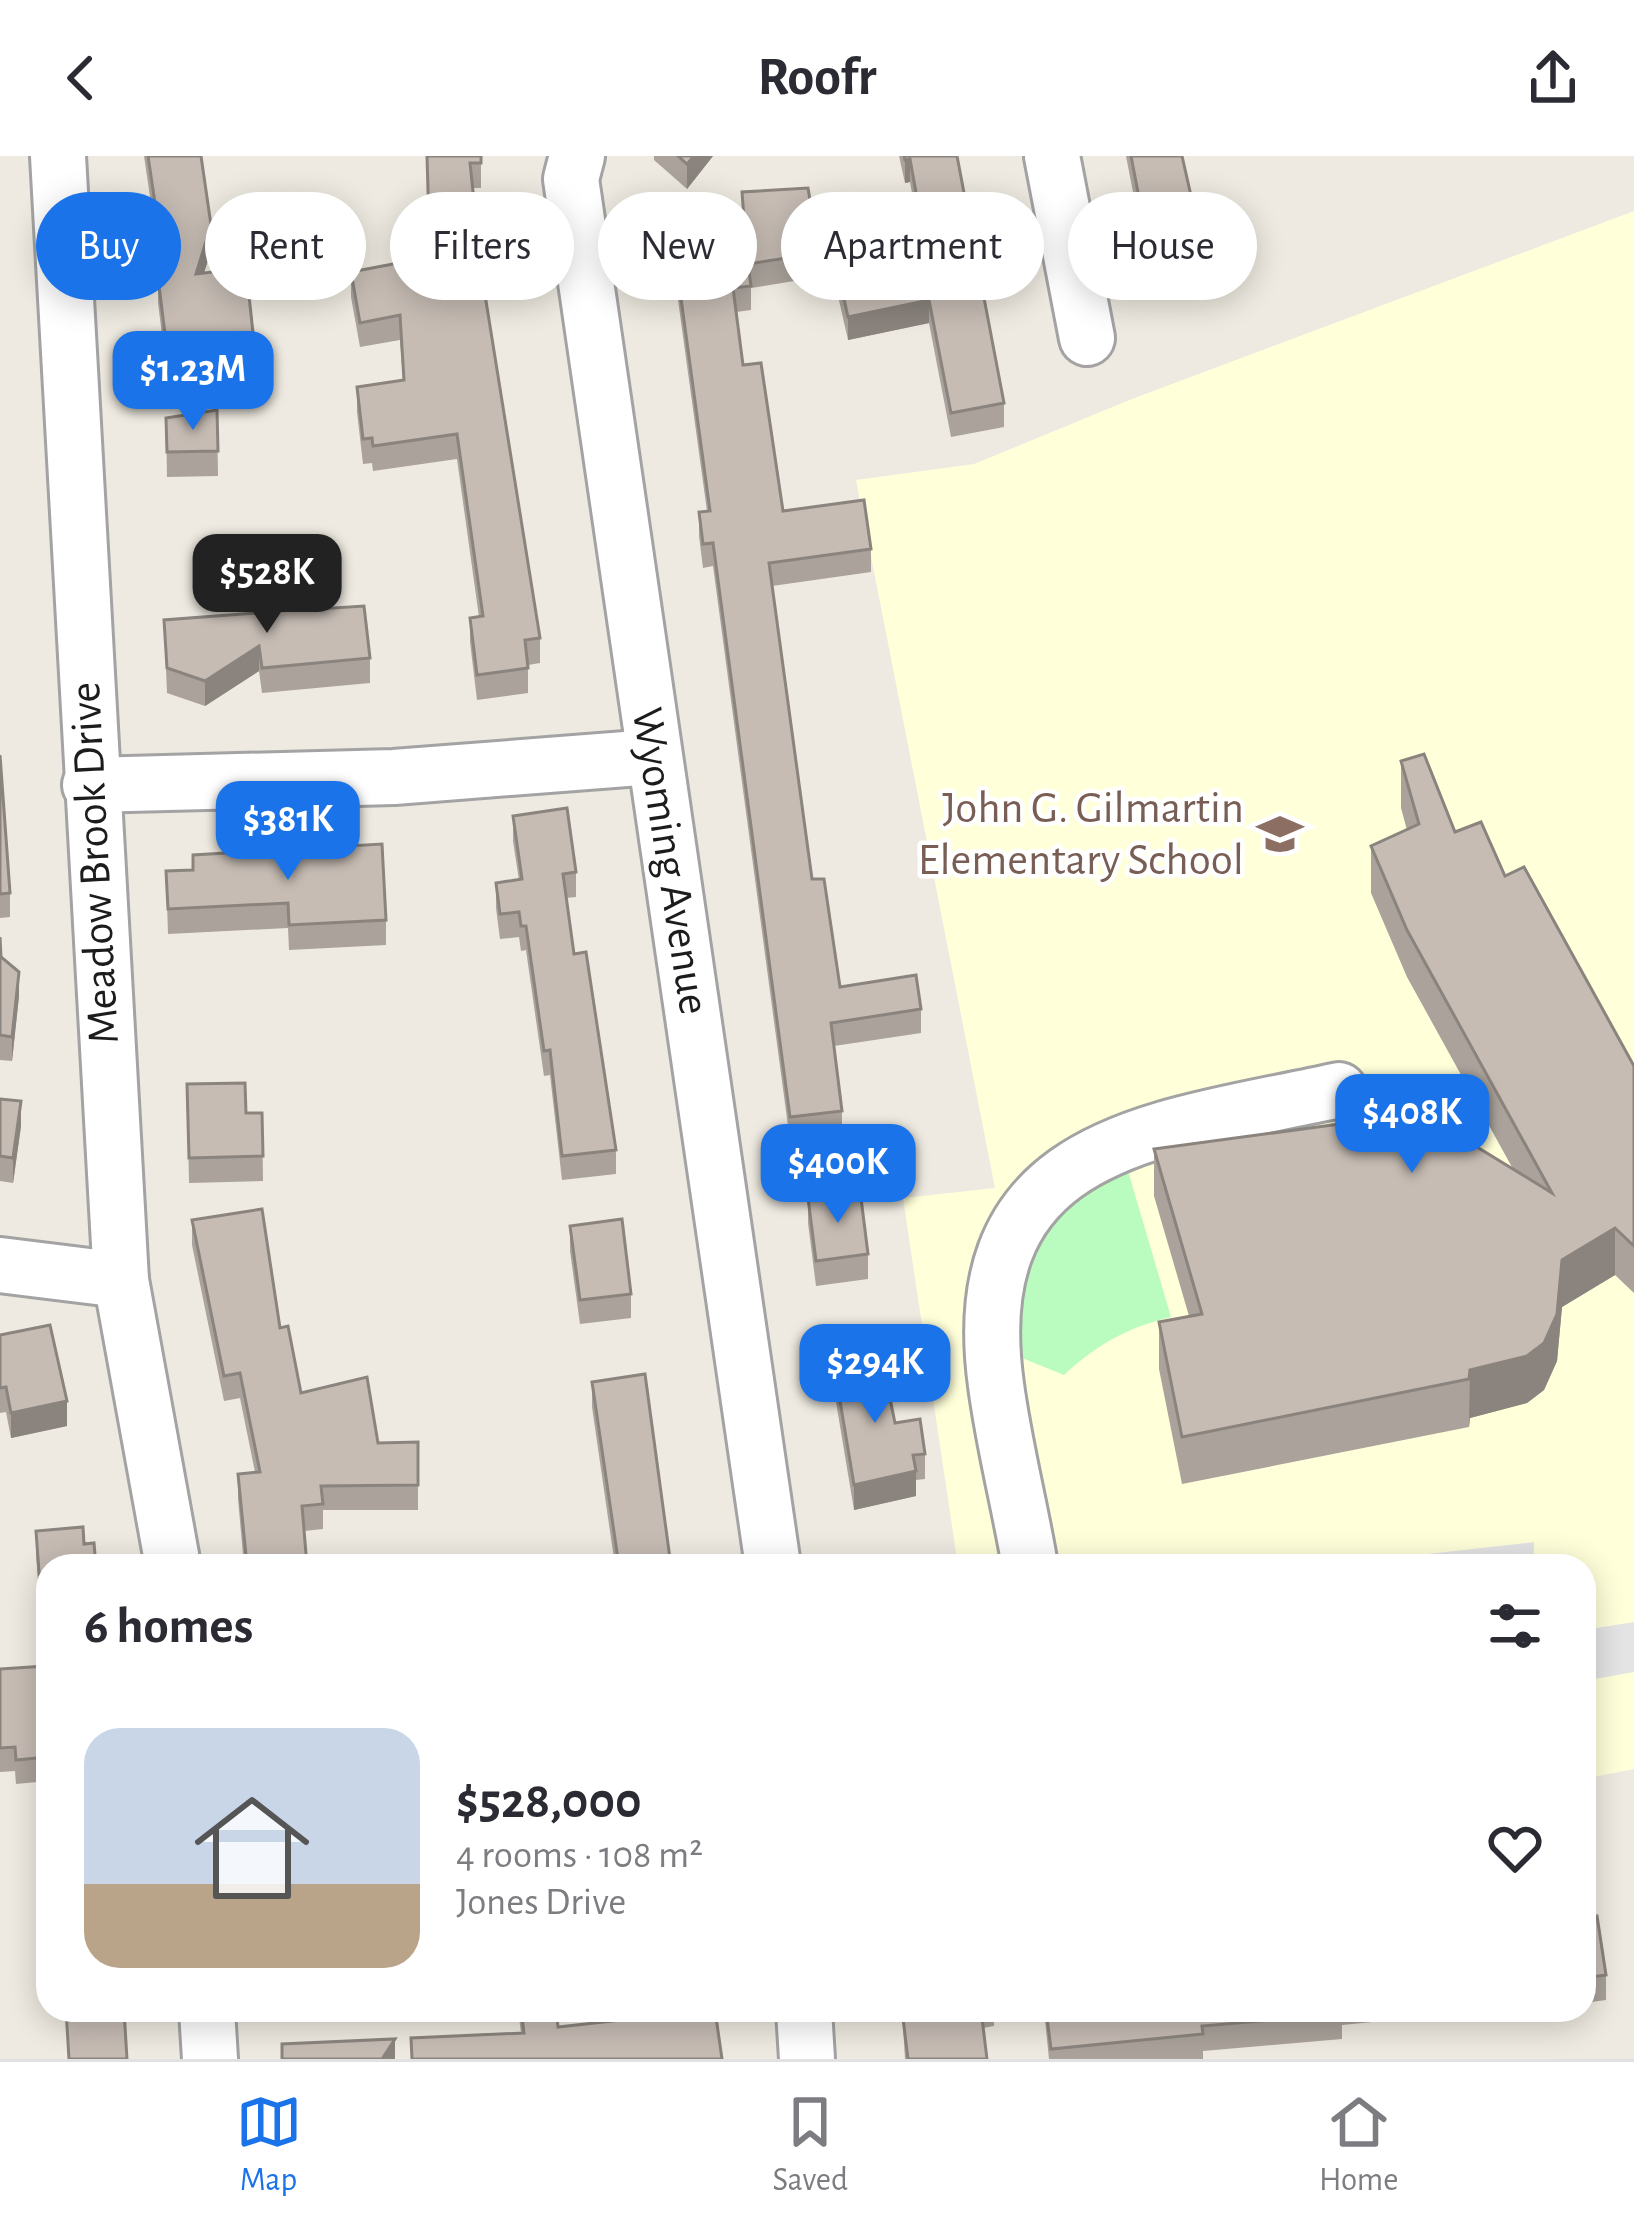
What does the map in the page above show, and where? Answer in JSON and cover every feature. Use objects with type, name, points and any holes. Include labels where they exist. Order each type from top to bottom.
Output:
[{"type":"street","name":"Meadow Brook Drive","points":[[58,156],[89,785],[121,1280],[171,1554]]},
{"type":"street","name":"Wyoming Avenue","points":[[577,156],[571,179],[652,757],[728,1228],[771,1554]]},
{"type":"street","points":[[1052,156],[1087,338]]},
{"type":"street","points":[[89,785],[394,777],[652,757]]},
{"type":"street","points":[[1028,1554],[995,1382],[1001,1264],[1019,1219],[1038,1194],[1107,1147],[1166,1128],[1339,1090]]},
{"type":"street","points":[[0,1265],[121,1280]]},
{"type":"street","points":[[208,2022],[210,2059]]},
{"type":"street","points":[[805,2022],[807,2059]]},
{"type":"shaded area","name":"John G. Gilmartin Elementary School","points":[[1634,211],[1634,1769],[1596,1777],[1596,1554],[956,1554],[903,1198],[995,1188],[856,480],[974,464],[1132,399]]},
{"type":"shaded area","points":[[1534,1542],[1534,1554],[1428,1554]]},
{"type":"shaded area","points":[[1634,1622],[1634,1672],[1596,1679],[1596,1628]]},
{"type":"green space","points":[[1126,1164],[1171,1317],[1113,1338],[1064,1375],[1010,1353],[1028,1255],[1072,1187]]},
{"type":"building","points":[[148,156],[201,156],[205,245],[196,274],[205,273],[205,300],[249,300],[254,342],[168,358],[161,300],[181,300],[181,192],[153,192]]},
{"type":"building","points":[[427,156],[481,156],[481,163],[470,163],[473,192],[428,192]]},
{"type":"building","points":[[904,156],[957,156],[964,192],[916,192],[910,159]]},
{"type":"building","points":[[1131,156],[1182,156],[1190,192],[1138,192]]},
{"type":"building","points":[[808,188],[809,192],[781,192],[781,259],[757,263],[757,192],[742,192]]},
{"type":"building","points":[[390,265],[390,300],[486,300],[540,638],[525,640],[528,668],[477,675],[470,618],[483,616],[457,434],[373,446],[372,438],[363,439],[357,387],[404,380],[400,315],[360,323],[356,300],[366,300],[366,269]]},
{"type":"building","points":[[681,300],[735,300],[743,365],[761,363],[783,511],[864,500],[871,549],[769,563],[812,879],[824,879],[840,987],[916,975],[921,1009],[831,1023],[842,1111],[790,1117],[713,543],[703,544],[699,512],[710,511]]},
{"type":"building","points":[[844,300],[929,300],[848,317]]},
{"type":"building","points":[[929,300],[984,300],[1004,403],[951,413]]},
{"type":"building","points":[[217,410],[218,451],[167,452],[166,418]]},
{"type":"building","points":[[300,590],[302,610],[364,606],[370,658],[262,668],[259,646],[205,681],[167,668],[164,620],[255,613],[253,595]]},
{"type":"building","points":[[1424,754],[1455,832],[1481,822],[1505,876],[1524,867],[1634,1066],[1634,1246],[1615,1228],[1562,1260],[1557,1314],[1544,1343],[1527,1356],[1470,1370],[1469,1379],[1182,1437],[1159,1322],[1202,1314],[1154,1149],[1399,1116],[1436,1122],[1552,1193],[1407,930],[1371,846],[1419,824],[1401,761]]},
{"type":"building","points":[[0,755],[10,893],[0,894]]},
{"type":"building","points":[[567,808],[576,872],[563,874],[574,954],[586,952],[616,1150],[562,1156],[550,1050],[544,1051],[526,926],[521,926],[519,912],[500,914],[496,883],[522,879],[513,816]]},
{"type":"building","points":[[382,844],[386,920],[289,925],[288,903],[168,909],[166,871],[193,870],[193,855]]},
{"type":"building","points":[[0,937],[1,957],[19,972],[12,1037],[0,1035]]},
{"type":"building","points":[[245,1083],[246,1113],[262,1113],[263,1156],[189,1158],[187,1084]]},
{"type":"building","points":[[0,1099],[21,1101],[13,1158],[0,1156]]},
{"type":"building","points":[[860,1190],[868,1254],[816,1261],[808,1198]]},
{"type":"building","points":[[262,1209],[280,1328],[288,1326],[301,1393],[367,1377],[378,1443],[418,1442],[418,1485],[321,1486],[323,1504],[302,1506],[306,1554],[246,1554],[238,1474],[260,1472],[240,1373],[224,1376],[192,1220]]},
{"type":"building","points":[[622,1219],[631,1294],[580,1300],[570,1226]]},
{"type":"building","points":[[50,1325],[67,1401],[11,1413],[6,1387],[0,1388],[0,1335]]},
{"type":"building","points":[[882,1360],[895,1423],[920,1419],[925,1454],[913,1455],[916,1471],[854,1485],[835,1371]]},
{"type":"building","points":[[645,1374],[669,1554],[617,1554],[592,1382]]},
{"type":"building","points":[[83,1527],[84,1544],[94,1543],[95,1554],[38,1554],[36,1531]]},
{"type":"building","points":[[36,1667],[36,1758],[16,1760],[15,1747],[0,1748],[0,1669]]},
{"type":"building","points":[[1596,1916],[1606,1975],[1596,1976]]},
{"type":"building","points":[[67,2022],[125,2022],[127,2059],[69,2059]]},
{"type":"building","points":[[523,2022],[557,2022],[558,2027],[717,2022],[722,2059],[412,2059],[411,2038],[524,2033]]},
{"type":"building","points":[[903,2022],[982,2022],[987,2059],[908,2059]]},
{"type":"building","points":[[1048,2022],[1249,2022],[1202,2026],[1203,2034],[1051,2049]]},
{"type":"building","points":[[395,2039],[382,2059],[282,2059],[282,2044]]},
{"type":"place","name":"John G. Gilmartin Elementary School","points":[[1280,834]]}]
